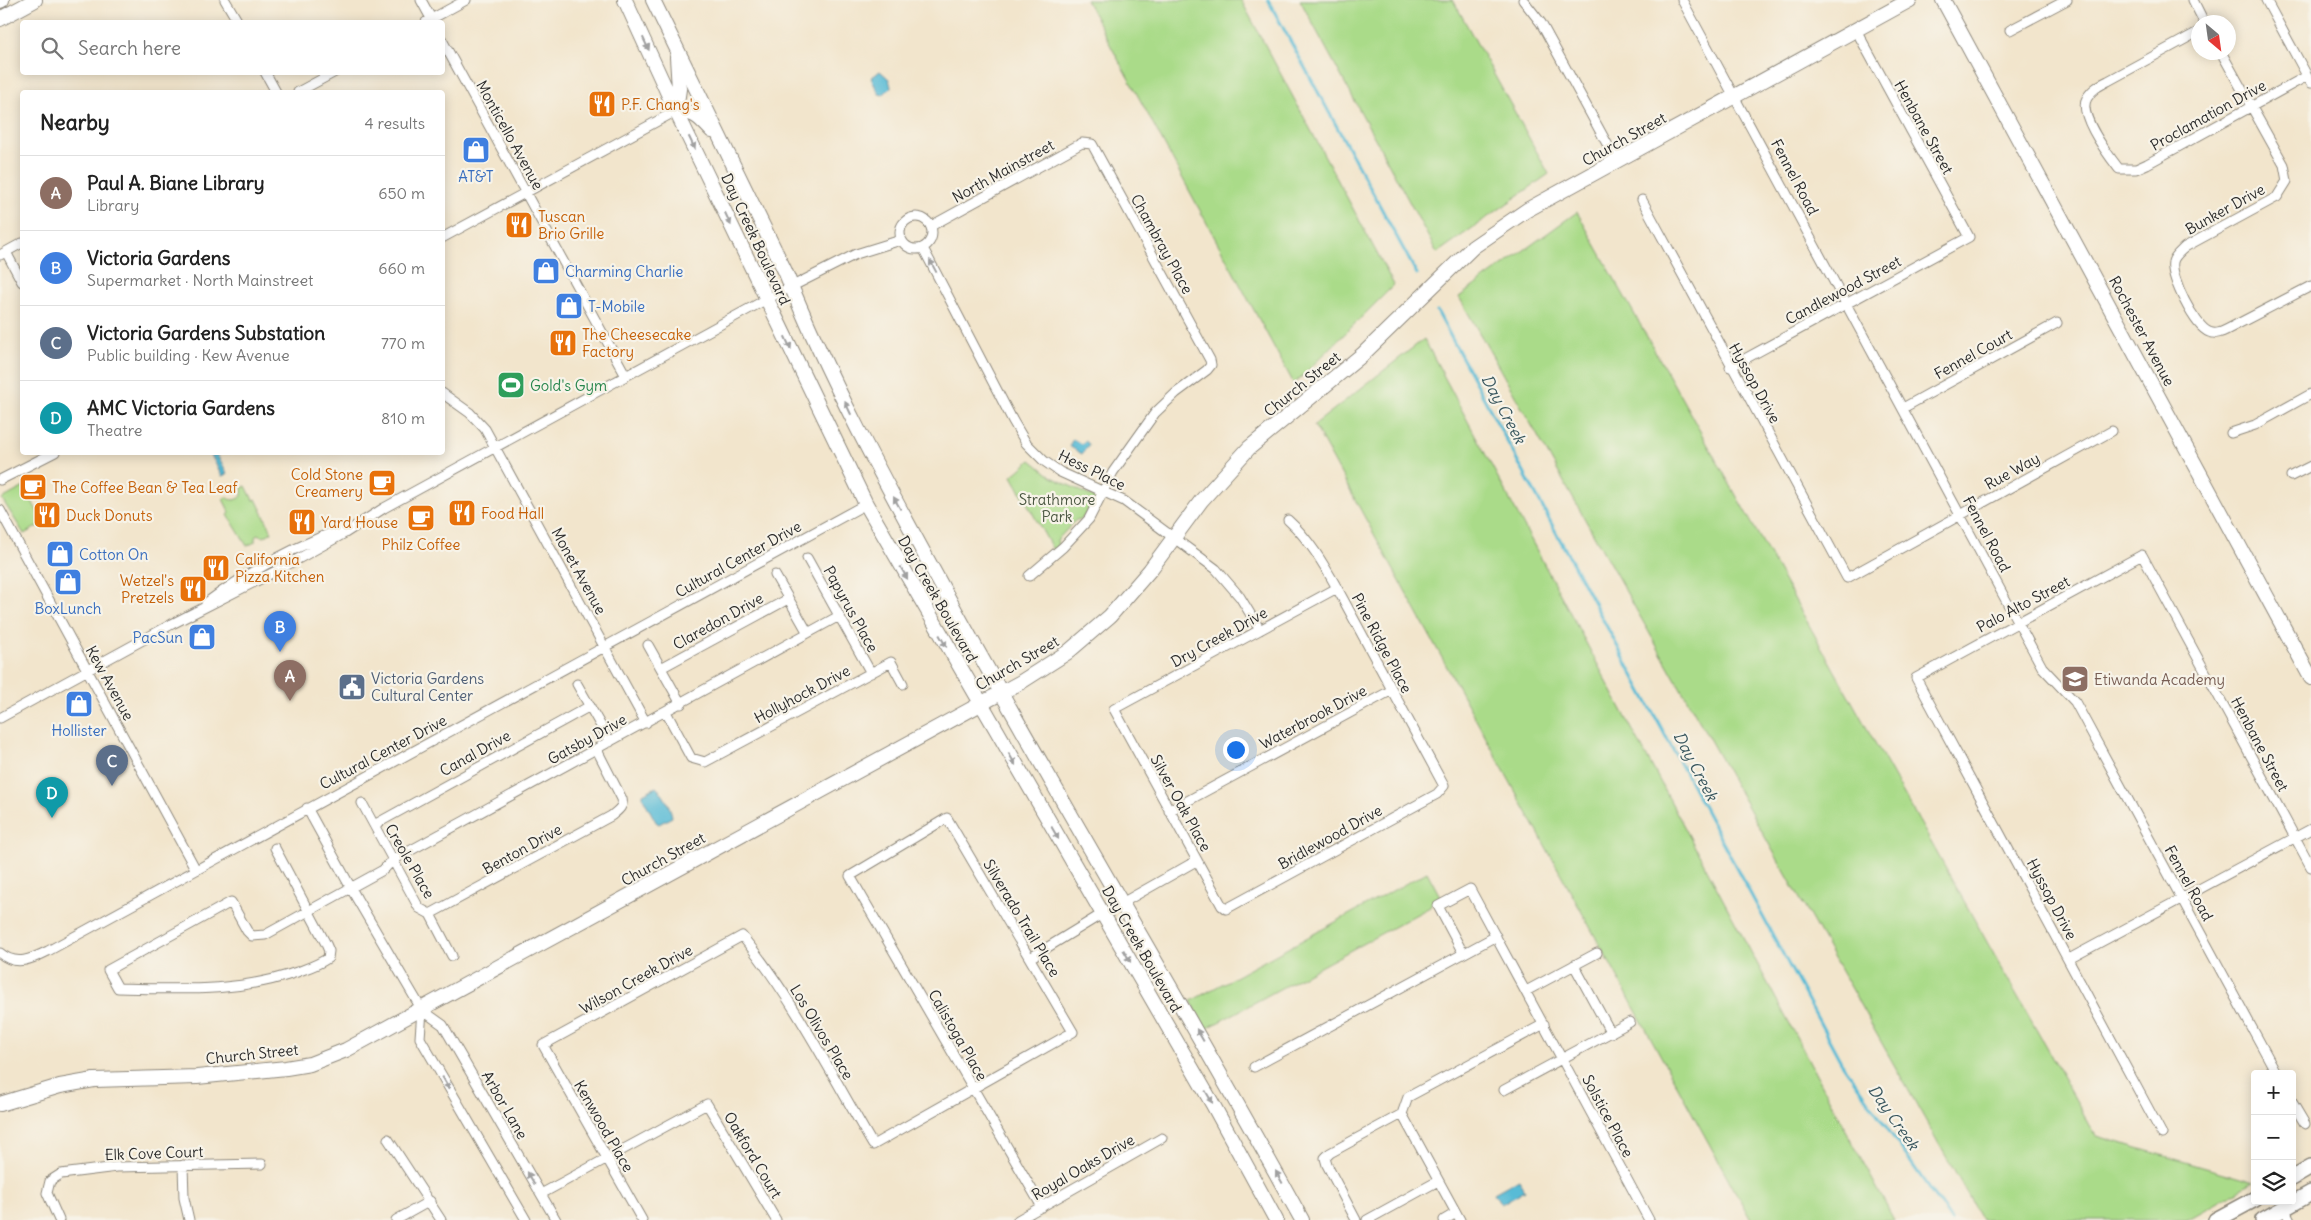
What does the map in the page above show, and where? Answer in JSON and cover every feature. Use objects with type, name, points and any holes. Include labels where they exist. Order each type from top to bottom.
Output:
[{"type":"main road","points":[[0,19],[35,0]]},
{"type":"main road","name":"Day Creek Boulevard","points":[[625,0],[676,111],[866,504],[1212,1103],[1276,1220]]},
{"type":"main road","name":"Day Creek Boulevard","points":[[653,0],[724,145],[868,452],[1000,692],[1231,1090],[1302,1220]]},
{"type":"main road","name":"Church Street","points":[[0,1104],[60,1086],[94,1080],[197,1077],[286,1068],[310,1064],[346,1050],[1051,664],[1097,628],[1140,582],[1201,501],[1249,448],[1362,356],[1406,315],[1446,272],[1473,247],[1527,210],[1910,0]]},
{"type":"main road","name":"Rochester Avenue","points":[[1943,0],[2311,678]]},
{"type":"main road","points":[[674,43],[679,69],[676,111],[687,111],[696,114],[724,145]]},
{"type":"main road","points":[[2296,1176],[2311,1167]]},
{"type":"main road","points":[[2263,1220],[2287,1214],[2311,1193]]},
{"type":"main road","points":[[2216,1220],[2251,1201]]},
{"type":"street","points":[[226,0],[237,20]]},
{"type":"street","points":[[421,0],[430,20]]},
{"type":"street","points":[[432,20],[466,0]]},
{"type":"street","points":[[1523,0],[1541,23],[1617,162]]},
{"type":"street","name":"Fennel Road","points":[[1682,0],[1736,96],[2042,667],[2075,702],[2275,1070]]},
{"type":"street","points":[[2010,30],[2067,0]]},
{"type":"street","points":[[2193,0],[2200,15]]},
{"type":"street","points":[[2266,0],[2309,79]]},
{"type":"street","name":"Henbane Street","points":[[1856,30],[1969,237]]},
{"type":"street","name":"Proclamation Drive","points":[[2191,36],[2094,89],[2085,99],[2085,111],[2103,148],[2120,169],[2136,169],[2147,164],[2252,107],[2309,79]]},
{"type":"street","name":"Monticello Avenue","points":[[445,45],[626,376]]},
{"type":"street","points":[[2226,60],[2252,107]]},
{"type":"street","points":[[267,75],[275,90]]},
{"type":"street","points":[[302,90],[329,75]]},
{"type":"street","name":"Bunker Drive","points":[[2252,107],[2284,165],[2287,181],[2277,197],[2185,247],[2173,260],[2172,270],[2195,319],[2209,332],[2218,333],[2228,330],[2311,286]]},
{"type":"street","points":[[445,236],[676,111]]},
{"type":"street","name":"North Mainstreet","points":[[931,226],[1082,143],[1088,142]]},
{"type":"street","name":"Chambray Place","points":[[1088,142],[1092,144],[1211,365],[1176,393],[1155,413],[1120,462],[1103,490]]},
{"type":"street","name":"Hyssop Drive","points":[[1642,200],[1730,367],[1847,578]]},
{"type":"street","points":[[908,218],[924,218],[931,226],[932,237],[923,248],[912,248],[901,240],[901,226],[908,218]]},
{"type":"street","name":"Candlewood Street","points":[[1730,367],[1969,237]]},
{"type":"street","points":[[0,718],[194,612],[236,580],[308,541],[360,522],[791,286],[856,254],[901,240]]},
{"type":"street","points":[[20,244],[3,253],[20,279]]},
{"type":"street","name":"Hess Place","points":[[923,248],[1026,443],[1044,462],[1060,472],[1103,490],[1125,502],[1225,578],[1240,596],[1260,630]]},
{"type":"street","name":"Fennel Court","points":[[1903,408],[2057,323]]},
{"type":"street","points":[[2231,433],[2255,425],[2311,394]]},
{"type":"street","name":"Monet Avenue","points":[[445,395],[475,417],[485,429],[646,723]]},
{"type":"street","name":"Rue Way","points":[[1847,578],[2112,431]]},
{"type":"street","points":[[0,480],[49,455]]},
{"type":"street","points":[[2291,476],[2311,466]]},
{"type":"street","points":[[1029,576],[1048,562],[1081,528],[1093,512],[1103,490]]},
{"type":"street","name":"Cultural Center Drive","points":[[0,953],[16,961],[30,960],[42,954],[866,504]]},
{"type":"street","name":"Kew Avenue","points":[[0,510],[196,870]]},
{"type":"street","name":"Pine Ridge Place","points":[[1288,520],[1302,532],[1336,588],[1444,786]]},
{"type":"street","name":"Henbane Street","points":[[2142,555],[2311,868]]},
{"type":"street","name":"Palo Alto Street","points":[[1916,678],[2142,555]]},
{"type":"street","name":"Papyrus Place","points":[[807,558],[871,673]]},
{"type":"street","points":[[775,575],[808,633]]},
{"type":"street","name":"Dry Creek Drive","points":[[1114,709],[1336,588]]},
{"type":"street","name":"Claredon Drive","points":[[661,668],[788,599]]},
{"type":"street","name":"Gatsby Drive","points":[[309,911],[383,870],[393,860],[839,616]]},
{"type":"street","points":[[648,645],[681,704]]},
{"type":"street","name":"Hollyhock Drive","points":[[666,712],[692,758],[705,762],[891,662],[903,684]]},
{"type":"street","name":"Hyssop Drive","points":[[1916,678],[2162,1134]]},
{"type":"street","points":[[577,684],[610,742]]},
{"type":"street","name":"Waterbrook Drive","points":[[1169,811],[1392,690]]},
{"type":"street","name":"Canal Drive","points":[[374,824],[590,706]]},
{"type":"street","name":"Silver Oak Place","points":[[1114,709],[1196,860],[1222,906],[1226,908]]},
{"type":"street","name":"Benton Drive","points":[[430,914],[619,810],[623,803],[620,793],[597,750]]},
{"type":"street","name":"Bridlewood Drive","points":[[1226,908],[1437,794],[1444,786]]},
{"type":"street","name":"Creole Place","points":[[362,803],[419,908],[430,914],[452,956]]},
{"type":"street","name":"Arbor Lane","points":[[308,808],[350,887],[422,1010],[443,1025],[556,1220]]},
{"type":"street","name":"Silverado Trail Place","points":[[850,876],[947,818],[1073,1032],[973,1088]]},
{"type":"street","points":[[2069,959],[2311,829]]},
{"type":"street","points":[[275,848],[309,911],[326,944],[329,951],[328,958],[319,964],[280,978],[224,989],[118,988],[108,970],[232,902],[247,931],[252,936],[258,937],[309,911]]},
{"type":"street","points":[[1122,902],[1196,860]]},
{"type":"street","name":"Calistoga Place","points":[[850,876],[1042,1207]]},
{"type":"street","name":"Solstice Place","points":[[1463,953],[1438,906],[1470,888],[1649,1220]]},
{"type":"street","points":[[1030,958],[1102,914]]},
{"type":"street","name":"Los Olivos Place","points":[[742,936],[757,954],[784,994],[873,1146],[973,1088]]},
{"type":"street","name":"Wilson Creek Drive","points":[[543,1045],[742,936]]},
{"type":"street","points":[[1254,1067],[1496,936]]},
{"type":"street","points":[[1526,991],[1597,953]]},
{"type":"street","points":[[1574,965],[1611,1033]]},
{"type":"street","points":[[422,1010],[420,1038],[526,1220]]},
{"type":"street","points":[[1504,1090],[1630,1022]]},
{"type":"street","points":[[1356,1220],[1325,1158],[1330,1153],[1402,1114],[1408,1097],[1544,1024]]},
{"type":"street","name":"Kenwood Place","points":[[543,1045],[642,1220]]},
{"type":"street","name":"Oakford Court","points":[[607,1158],[707,1104],[776,1220]]},
{"type":"street","points":[[2296,1109],[2305,1124]]},
{"type":"street","points":[[1402,1114],[1458,1217],[1444,1220]]},
{"type":"street","name":"Royal Oaks Drive","points":[[1018,1220],[1162,1138]]},
{"type":"street","points":[[388,1139],[441,1220]]},
{"type":"street","points":[[541,1194],[607,1158]]},
{"type":"street","name":"Elk Cove Court","points":[[59,1220],[47,1193],[50,1181],[61,1174],[116,1167],[262,1164]]},
{"type":"street","points":[[183,1165],[184,1198],[189,1220]]},
{"type":"street","points":[[1367,1220],[1438,1181]]},
{"type":"street","points":[[396,1220],[430,1201]]},
{"type":"green space","points":[[1086,0],[1241,0],[1394,285],[1294,384]]},
{"type":"green space","points":[[1300,0],[1453,0],[1549,174],[1437,253]]},
{"type":"green space","points":[[1577,212],[2096,1136],[2251,1181],[2251,1184],[2187,1220],[1982,1220],[1459,297]]},
{"type":"green space","points":[[1424,339],[1894,1220],[1751,1220],[1314,425]]},
{"type":"green space","name":"Strathmore Park","points":[[1031,460],[1052,477],[1095,498],[1082,519],[1076,520],[1057,540],[1058,545],[1053,550],[1012,476]]},
{"type":"green space","points":[[246,486],[253,500],[256,499],[272,532],[264,537],[257,534],[255,542],[247,546],[228,515],[230,513],[223,499],[227,497],[232,500],[238,499],[242,496],[242,488]]},
{"type":"green space","points":[[24,487],[44,523],[24,534],[2,499]]},
{"type":"green space","points":[[1427,872],[1441,898],[1431,903],[1430,907],[1206,1029],[1191,1001]]},
{"type":"water","points":[[880,71],[889,79],[891,87],[883,95],[879,94],[871,78]]},
{"type":"water","points":[[1073,439],[1081,444],[1085,441],[1089,444],[1082,454],[1069,446]]},
{"type":"water","points":[[211,455],[217,455],[227,474],[222,476]]},
{"type":"water","points":[[656,787],[666,801],[672,817],[659,824],[656,822],[643,798],[643,794]]},
{"type":"water","points":[[1519,1179],[1525,1190],[1501,1204],[1494,1193]]},
{"type":"waterway","name":"Day Creek","points":[[1268,0],[1417,274]]},
{"type":"waterway","name":"Day Creek","points":[[1437,311],[1841,1062],[1951,1220]]},
{"type":"place","name":"P.F. Chang's","points":[[602,104]]},
{"type":"place","name":"AT&T","points":[[476,150]]},
{"type":"place","name":"Tuscan Brio Grille","points":[[519,225]]},
{"type":"place","name":"Charming Charlie","points":[[546,271]]},
{"type":"place","name":"T-Mobile","points":[[569,306]]},
{"type":"place","name":"The Cheesecake Factory","points":[[563,343]]},
{"type":"place","name":"Gold's Gym","points":[[511,385]]},
{"type":"place","name":"Cold Stone Creamery","points":[[382,483]]},
{"type":"place","name":"The Coffee Bean & Tea Leaf","points":[[33,487]]},
{"type":"place","name":"Food Hall","points":[[462,513]]},
{"type":"place","name":"Duck Donuts","points":[[47,515]]},
{"type":"place","name":"Philz Coffee","points":[[421,518]]},
{"type":"place","name":"Yard House","points":[[302,522]]},
{"type":"place","name":"Cotton On","points":[[60,554]]},
{"type":"place","name":"California Pizza Kitchen","points":[[216,568]]},
{"type":"place","name":"BoxLunch","points":[[68,582]]},
{"type":"place","name":"Wetzel's Pretzels","points":[[193,589]]},
{"type":"place","name":"PacSun","points":[[202,637]]},
{"type":"place","name":"Victoria Gardens","points":[[280,652]]},
{"type":"place","name":"Etiwanda Academy","points":[[2075,679]]},
{"type":"place","name":"Victoria Gardens Cultural Center","points":[[352,687]]},
{"type":"place","name":"Paul A. Biane Library","points":[[290,701]]},
{"type":"place","name":"Hollister","points":[[79,704]]},
{"type":"place","name":"Victoria Gardens Substation","points":[[112,786]]},
{"type":"place","name":"AMC Victoria Gardens","points":[[52,818]]}]
